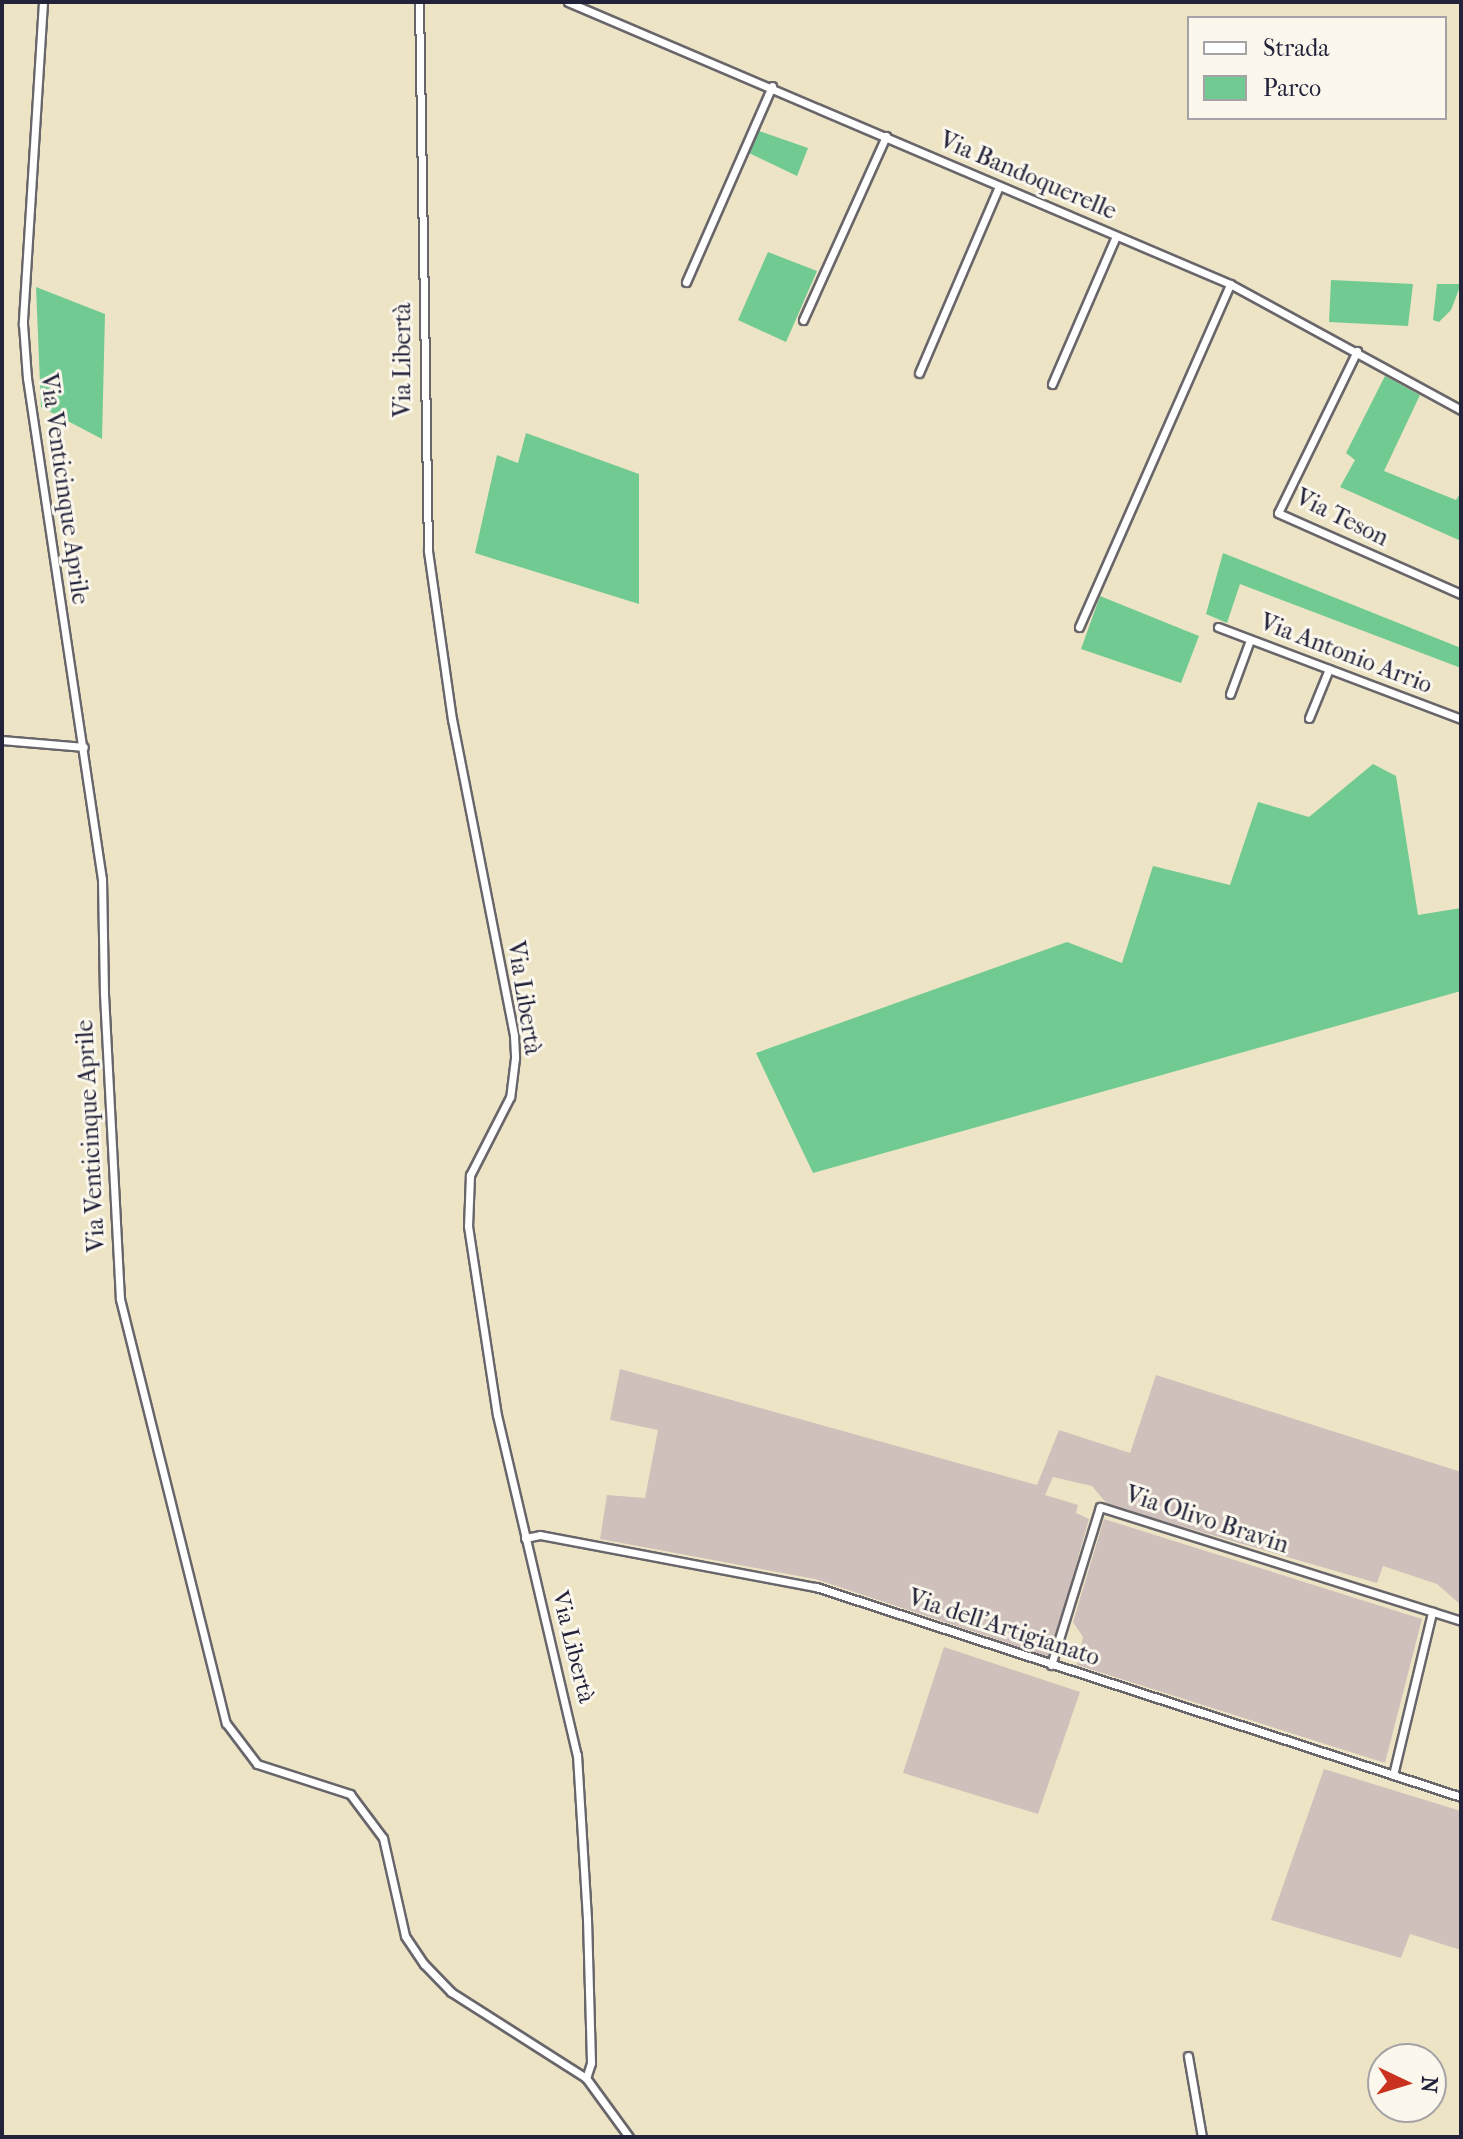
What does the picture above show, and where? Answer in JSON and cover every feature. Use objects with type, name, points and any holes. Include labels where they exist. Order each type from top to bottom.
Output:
[{"type":"street","name":"Via Venticinque Aprile","points":[[43,2],[23,324],[31,408],[102,879],[104,994],[120,1299],[226,1723],[257,1764],[350,1794],[383,1838],[405,1936],[424,1964],[451,1992],[586,2078]]},
{"type":"street","name":"Via Libertà","points":[[419,2],[428,551],[452,719],[515,1047],[515,1079],[510,1097],[470,1175],[468,1226],[497,1415],[577,1755],[587,1919],[591,2063],[586,2078]]},
{"type":"street","name":"Via Bandoquerelle","points":[[568,2],[772,86],[1230,284],[1461,410]]},
{"type":"street","points":[[686,282],[772,86]]},
{"type":"street","points":[[803,320],[886,136]]},
{"type":"street","points":[[919,373],[999,186]]},
{"type":"street","points":[[1052,384],[1116,236]]},
{"type":"street","points":[[1079,627],[1230,284]]},
{"type":"street","name":"Via Teson","points":[[1357,351],[1278,513],[1461,594]]},
{"type":"street","name":"Via Antonio Arrio","points":[[1218,627],[1461,719]]},
{"type":"street","points":[[1230,694],[1250,640]]},
{"type":"street","points":[[1309,718],[1329,669]]},
{"type":"street","points":[[2,740],[84,747]]},
{"type":"street","name":"Via Olivo Bravin","points":[[1051,1665],[1100,1507],[1461,1621]]},
{"type":"street","name":"Via dell'Artigianato","points":[[525,1538],[540,1535],[816,1587],[1461,1797]]},
{"type":"street","points":[[1393,1775],[1432,1612]]},
{"type":"street","points":[[1188,2056],[1202,2137]]},
{"type":"street","points":[[586,2078],[629,2137]]},
{"type":"shaded area","points":[[620,1369],[1037,1485],[1059,1430],[1130,1453],[1156,1375],[1461,1472],[1461,1605],[1437,1584],[1383,1566],[1377,1583],[1108,1505],[1092,1486],[1053,1477],[1045,1495],[1078,1505],[1076,1513],[1089,1519],[1050,1657],[815,1579],[600,1539],[607,1495],[645,1498],[658,1430],[610,1420]]},
{"type":"shaded area","points":[[1104,1519],[1422,1619],[1385,1763],[1077,1665],[1083,1637],[1073,1622]]},
{"type":"shaded area","points":[[944,1647],[1080,1692],[1038,1814],[903,1773]]},
{"type":"shaded area","points":[[1324,1769],[1461,1811],[1461,1950],[1410,1934],[1401,1958],[1271,1920]]},
{"type":"green space","points":[[759,131],[808,148],[797,176],[749,153]]},
{"type":"green space","points":[[768,252],[817,271],[786,342],[738,320]]},
{"type":"green space","points":[[1331,280],[1413,284],[1408,326],[1329,322]]},
{"type":"green space","points":[[1437,284],[1461,284],[1451,310],[1439,322],[1433,320]]},
{"type":"green space","points":[[36,287],[105,314],[102,439],[41,407]]},
{"type":"green space","points":[[1385,376],[1420,395],[1384,471],[1456,500],[1461,492],[1461,541],[1340,487],[1355,460],[1346,453]]},
{"type":"green space","points":[[526,433],[639,474],[639,604],[475,553],[497,455],[518,463]]},
{"type":"green space","points":[[1223,553],[1461,648],[1461,668],[1240,584],[1227,623],[1206,614]]},
{"type":"green space","points":[[1100,596],[1199,636],[1181,683],[1081,649]]},
{"type":"green space","points":[[1373,764],[1396,776],[1418,915],[1461,908],[1461,991],[813,1173],[756,1053],[1067,942],[1122,963],[1153,866],[1230,885],[1258,802],[1309,817]]}]
